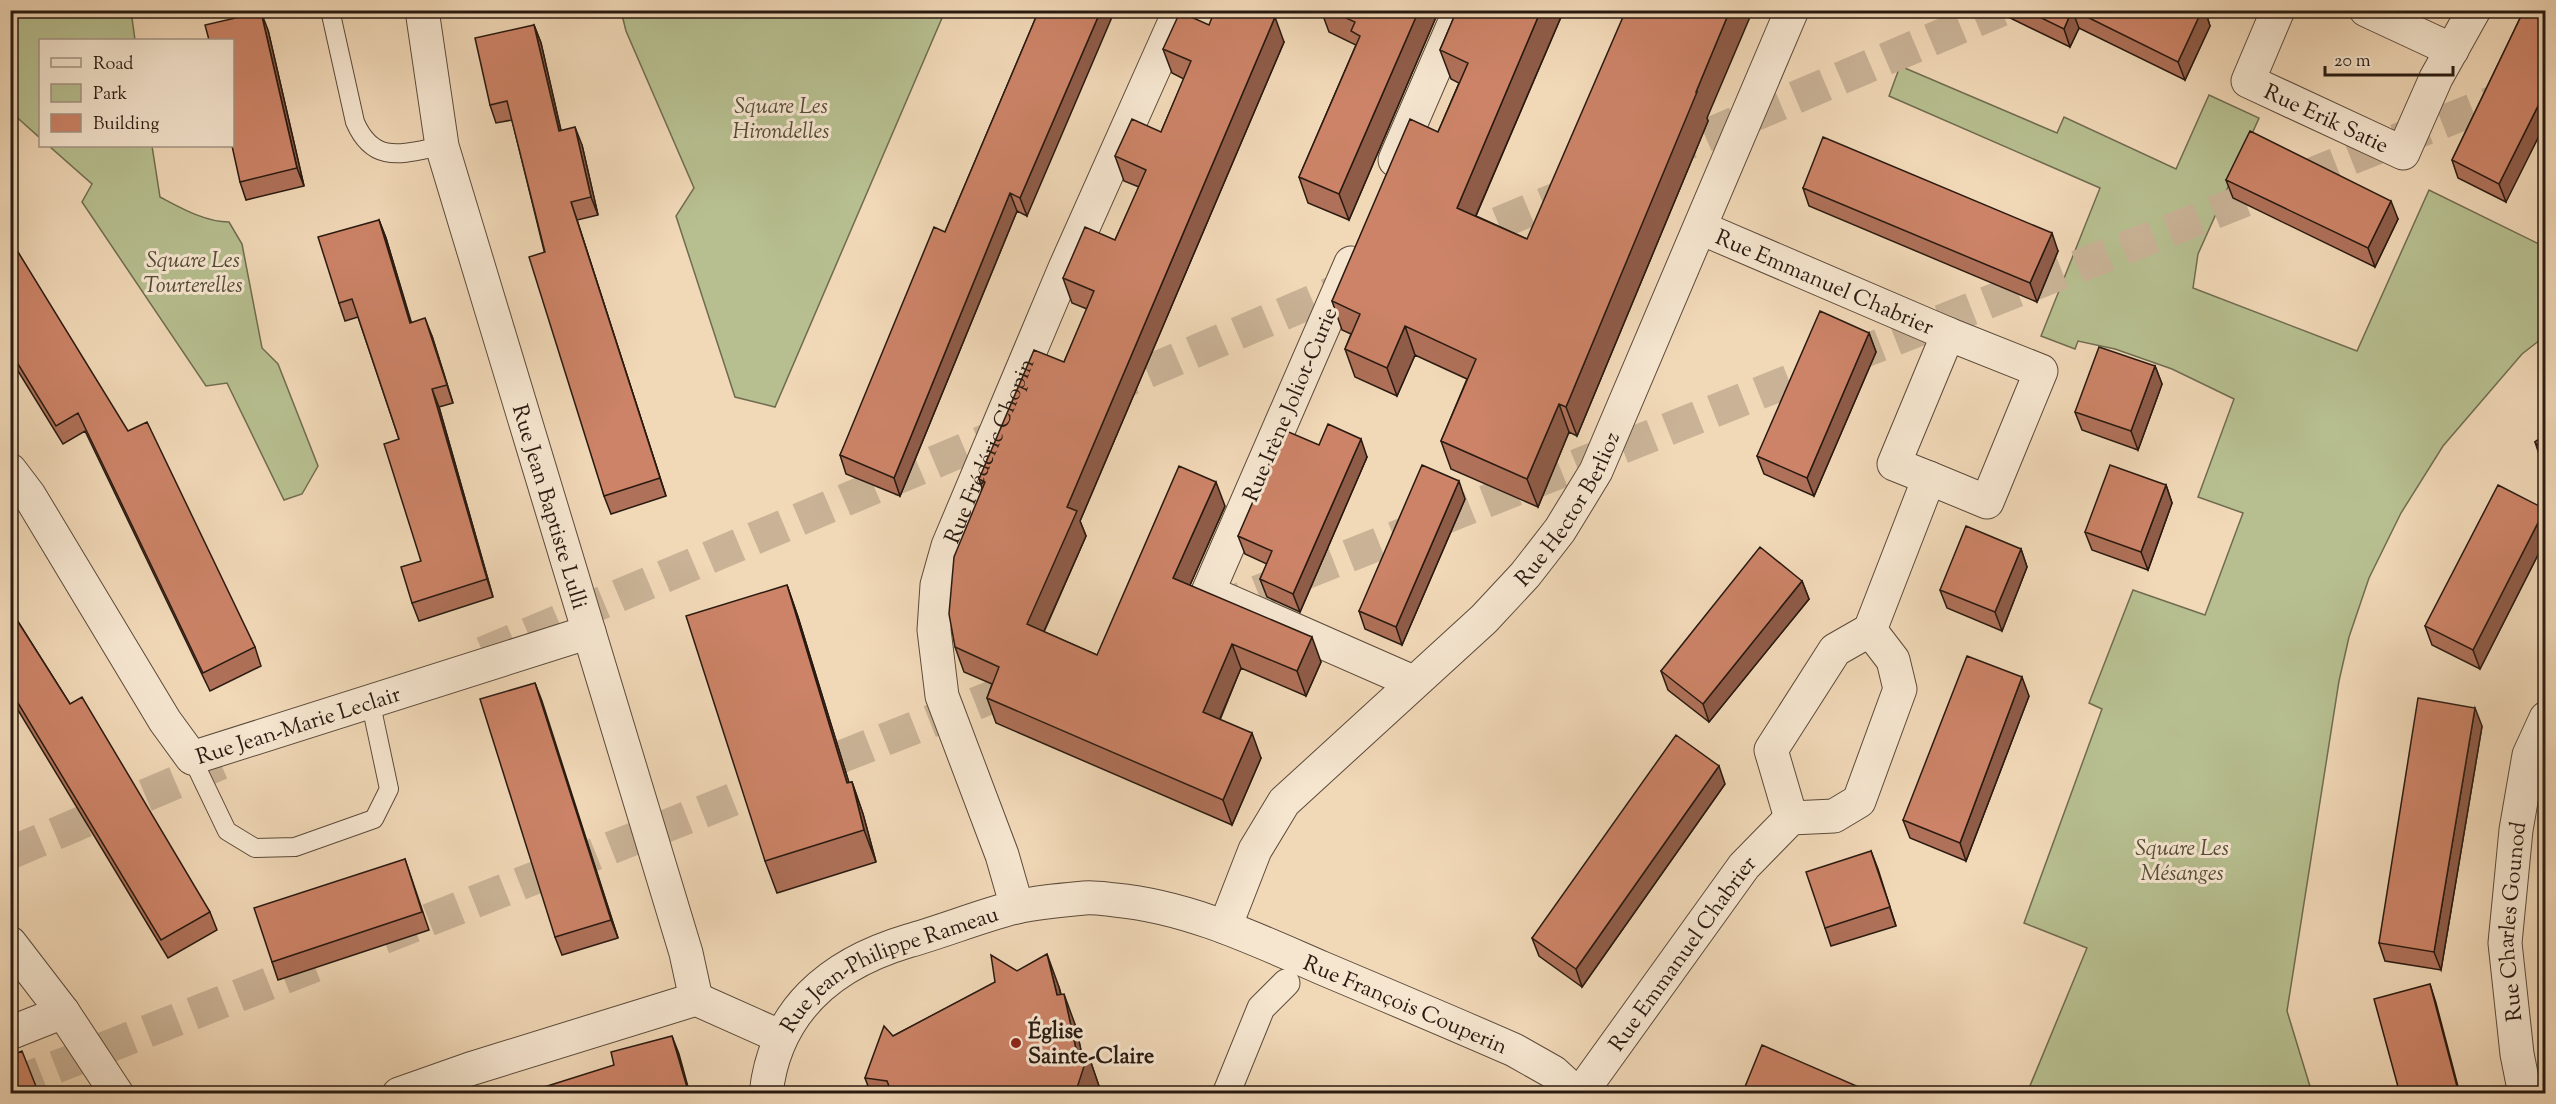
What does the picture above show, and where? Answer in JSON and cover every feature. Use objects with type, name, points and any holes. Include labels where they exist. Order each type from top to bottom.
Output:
[{"type":"street","name":"Rue Jean Baptiste Lulli","points":[[422,10],[442,146],[686,953],[696,999]]},
{"type":"street","name":"Rue Frédéric Chopin","points":[[1017,907],[1002,855],[942,696],[934,630],[937,585],[948,546],[1053,296],[1180,10]]},
{"type":"street","points":[[1384,186],[1460,10]]},
{"type":"street","name":"Rue Hector Berlioz","points":[[1225,927],[1255,850],[1284,802],[1484,619],[1525,575],[1560,530],[1596,471],[1792,10]]},
{"type":"street","name":"Rue Erik Satie","points":[[2278,10],[2248,81],[2403,153],[2436,78],[2474,10]]},
{"type":"street","points":[[2366,10],[2452,50]]},
{"type":"street","name":"Rue Emmanuel Chabrier","points":[[1701,228],[1948,334],[2041,371],[1987,502],[1894,464],[1948,334]]},
{"type":"street","name":"Rue Irène Joliot-Curie","points":[[1365,230],[1208,592],[1413,682]]},
{"type":"street","name":"Rue Jean-Marie Leclair","points":[[10,470],[29,495],[165,721],[192,758],[589,632]]},
{"type":"street","points":[[1870,630],[1893,660],[1900,689],[1859,801],[1834,816],[1791,818],[1771,750],[1835,650],[1870,630],[1929,478]]},
{"type":"street","name":"Rue Charles Gounod","points":[[2525,1094],[2517,1054],[2505,943],[2516,830],[2529,755],[2546,718]]},
{"type":"street","name":"Rue Emmanuel Chabrier","points":[[1579,1094],[1744,866],[1791,818]]},
{"type":"street","name":"Rue Jean-Philippe Rameau","points":[[696,999],[781,1037],[807,998],[825,980],[846,966],[895,945],[1017,907],[1086,898],[1131,902],[1175,910],[1225,927]]},
{"type":"street","name":"Rue François Couperin","points":[[1225,927],[1514,1050],[1553,1072],[1579,1094]]},
{"type":"street","points":[[10,943],[63,1012],[117,1094]]},
{"type":"street","points":[[1226,1094],[1261,1008],[1286,983]]},
{"type":"street","points":[[399,1094],[470,1069],[696,999]]},
{"type":"street","points":[[10,1033],[63,1012]]},
{"type":"street","points":[[766,1094],[781,1037]]},
{"type":"lane","points":[[330,10],[355,122],[362,139],[377,150],[397,155],[442,146]]},
{"type":"lane","points":[[192,758],[227,831],[255,848],[295,847],[374,819],[389,789],[370,700]]},
{"type":"green space","points":[[11,10],[131,11],[135,39],[39,39],[39,137],[11,112]]},
{"type":"green space","name":"Square Les Hirondelles","points":[[621,11],[945,11],[775,407],[735,397],[676,216],[694,188],[626,31]]},
{"type":"green space","name":"Square Les Mésanges","points":[[1900,66],[2057,133],[2064,117],[2176,169],[2209,95],[2259,118],[2198,254],[2193,288],[2357,351],[2429,190],[2545,247],[2545,336],[2522,354],[2443,446],[2401,513],[2369,578],[2349,637],[2339,681],[2287,1011],[2312,1093],[2027,1093],[2087,948],[2024,923],[2102,709],[2089,703],[2133,590],[2205,615],[2243,513],[2198,497],[2234,399],[2172,369],[2115,349],[2078,341],[2075,349],[2041,336],[2100,188],[1889,96]]},
{"type":"green space","name":"Square Les Tourterelles","points":[[50,147],[152,147],[160,197],[202,217],[229,222],[242,244],[262,348],[278,364],[318,466],[302,494],[284,500],[227,383],[206,386],[82,202],[92,184]]},
{"type":"building","points":[[1039,10],[1101,10],[1020,198],[1010,193],[894,478],[840,455],[934,227],[945,232]]},
{"type":"building","points":[[1215,10],[1259,10],[1275,17],[1067,507],[1077,511],[1027,624],[1097,655],[1179,466],[1216,482],[1173,578],[1312,637],[1297,671],[1232,644],[1203,712],[1252,733],[1223,800],[987,698],[999,667],[955,647],[949,614],[954,557],[985,482],[979,479],[1034,350],[1064,362],[1094,291],[1063,278],[1085,227],[1115,240],[1146,170],[1115,156],[1132,119],[1161,132],[1191,61],[1163,49],[1180,12],[1209,25]]},
{"type":"building","points":[[1329,10],[1419,10],[1339,194],[1299,177],[1360,36],[1351,31],[1355,22]]},
{"type":"building","points":[[1457,10],[1541,10],[1457,208],[1527,239],[1626,10],[1730,10],[1566,407],[1559,404],[1527,479],[1441,441],[1476,359],[1405,326],[1387,368],[1345,349],[1360,314],[1332,301],[1410,119],[1438,132],[1468,63],[1440,50]]},
{"type":"building","points":[[2025,10],[2072,10],[2064,29]]},
{"type":"building","points":[[2073,10],[2202,10],[2178,62]]},
{"type":"building","points":[[2524,10],[2546,10],[2546,90],[2499,184],[2452,160]]},
{"type":"building","points":[[261,12],[297,168],[240,182],[232,147],[234,39],[209,39],[205,25]]},
{"type":"building","points":[[534,25],[559,131],[575,127],[591,197],[571,202],[660,478],[604,496],[529,257],[545,252],[507,101],[490,105],[475,38]]},
{"type":"building","points":[[2250,131],[2391,201],[2368,248],[2226,180]]},
{"type":"building","points":[[1823,137],[2052,233],[2030,283],[1803,188]]},
{"type":"building","points":[[379,220],[410,323],[425,318],[447,385],[432,389],[487,579],[412,603],[401,567],[421,561],[384,444],[399,439],[352,299],[339,303],[318,237]]},
{"type":"building","points":[[10,239],[128,431],[147,422],[255,647],[203,673],[78,413],[56,426],[10,351]]},
{"type":"building","points":[[1820,311],[1869,333],[1807,478],[1757,456]]},
{"type":"building","points":[[2099,347],[2155,366],[2131,431],[2075,412]]},
{"type":"building","points":[[1328,424],[1361,439],[1293,594],[1260,579],[1272,551],[1238,536],[1284,430],[1319,445]]},
{"type":"building","points":[[2546,434],[2546,455],[2535,442]]},
{"type":"building","points":[[1422,465],[1459,481],[1396,627],[1359,611]]},
{"type":"building","points":[[2110,465],[2166,485],[2141,552],[2085,532]]},
{"type":"building","points":[[2498,485],[2545,509],[2473,650],[2425,626]]},
{"type":"building","points":[[1966,526],[2021,549],[1995,612],[1940,590]]},
{"type":"building","points":[[1760,547],[1802,581],[1703,704],[1661,671]]},
{"type":"building","points":[[787,585],[847,783],[852,782],[864,830],[765,861],[686,616]]},
{"type":"building","points":[[10,609],[70,704],[82,697],[210,912],[161,940],[10,693]]},
{"type":"building","points":[[1967,656],[2022,677],[1960,843],[1903,820]]},
{"type":"building","points":[[535,683],[611,920],[555,937],[480,699]]},
{"type":"building","points":[[2418,698],[2475,708],[2434,952],[2379,943]]},
{"type":"building","points":[[1676,735],[1719,766],[1576,969],[1532,938]]},
{"type":"building","points":[[1871,851],[1890,907],[1825,928],[1806,872]]},
{"type":"building","points":[[405,859],[422,912],[272,962],[254,908]]},
{"type":"building","name":"Église Sainte-Claire","points":[[1047,954],[1057,995],[1064,994],[1076,1049],[1088,1054],[1075,1094],[1057,1092],[1057,1094],[892,1094],[887,1081],[865,1078],[884,1026],[893,1036],[995,982],[991,955],[1017,971]]},
{"type":"building","points":[[2430,984],[2459,1094],[2400,1094],[2374,999]]},
{"type":"building","points":[[672,1036],[689,1094],[522,1094],[614,1065],[611,1052]]},
{"type":"building","points":[[1762,1045],[1868,1091],[1868,1094],[1742,1094]]},
{"type":"building","points":[[22,1051],[39,1094],[10,1094],[10,1056]]},
{"type":"tunnel","points":[[1660,155],[2001,10]]},
{"type":"tunnel","points":[[1212,610],[2546,81]]},
{"type":"tunnel","points":[[1453,242],[1585,187]]},
{"type":"tunnel","points":[[1102,391],[1358,282]]},
{"type":"tunnel","points":[[483,653],[1013,429]]},
{"type":"tunnel","points":[[383,938],[1030,682]]},
{"type":"tunnel","points":[[10,853],[231,759]]},
{"type":"tunnel","points":[[10,1085],[319,964]]},
{"type":"place","name":"Église Sainte-Claire","points":[[1016,1043]]}]
